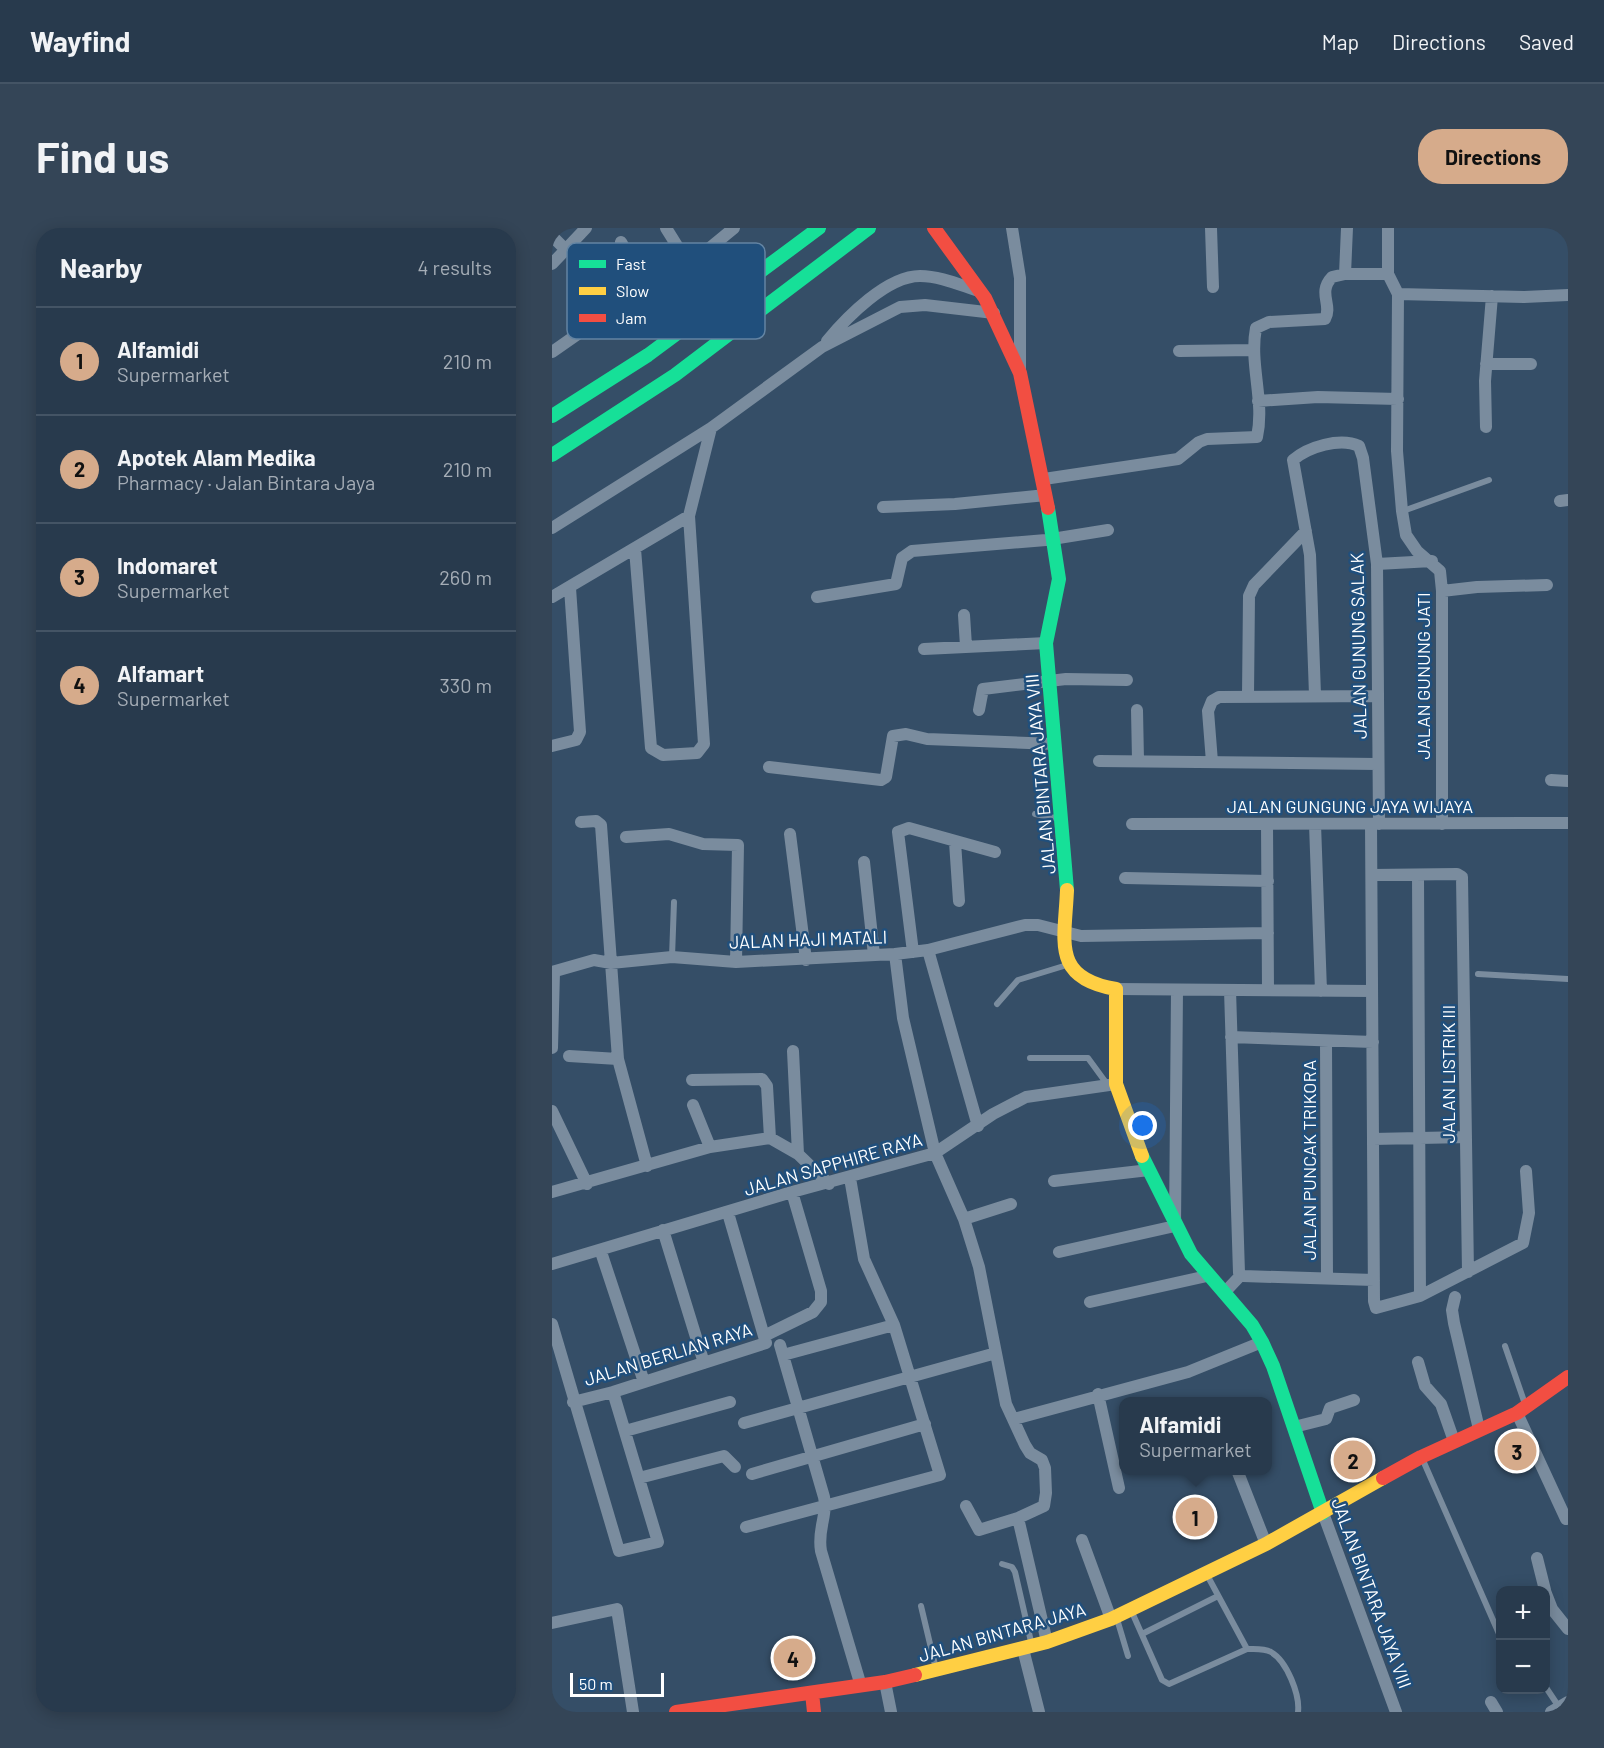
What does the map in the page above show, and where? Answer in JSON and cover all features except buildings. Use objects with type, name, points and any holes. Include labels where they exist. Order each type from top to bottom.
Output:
[{"type":"main road","points":[[765,268],[819,228]]},
{"type":"main road","points":[[765,309],[869,228]]},
{"type":"main road","name":"JALAN BINTARA JAYA VIII","points":[[936,230],[994,313],[1020,373],[1044,479],[1059,579],[1046,643],[1068,876],[1063,948],[1068,964]]},
{"type":"main road","points":[[552,416],[670,339]]},
{"type":"main road","points":[[552,455],[631,405],[725,339]]},
{"type":"main road","points":[[1068,964],[1082,979],[1116,989]]},
{"type":"main road","name":"JALAN BINTARA JAYA VIII","points":[[1116,989],[1112,1084],[1175,1226],[1207,1276],[1252,1325],[1262,1342],[1323,1513]]},
{"type":"main road","name":"JALAN BINTARA JAYA","points":[[676,1712],[885,1682],[1047,1642],[1114,1618],[1266,1544],[1421,1456],[1522,1410],[1568,1377]]},
{"type":"main road","points":[[812,1693],[814,1712]]},
{"type":"street","points":[[574,243],[586,228]]},
{"type":"street","points":[[666,228],[676,243]]},
{"type":"street","points":[[1012,228],[1020,278],[1020,373]]},
{"type":"street","points":[[1211,228],[1213,287]]},
{"type":"street","points":[[1345,274],[1347,228]]},
{"type":"street","points":[[1388,228],[1388,274],[1398,294],[1568,295]]},
{"type":"street","points":[[714,243],[729,230]]},
{"type":"street","points":[[552,236],[567,251],[552,264]]},
{"type":"street","points":[[1044,479],[1179,459],[1199,442],[1207,439],[1257,437],[1258,401],[1254,350],[1256,328],[1260,325],[1324,319],[1327,315],[1326,284],[1332,277],[1345,274],[1388,274]]},
{"type":"street","points":[[822,347],[860,309],[890,285],[913,276],[935,278],[979,291]]},
{"type":"street","name":"JALAN GUNUNG JATI","points":[[1398,294],[1397,451],[1402,511],[1406,535],[1417,551],[1432,561],[1440,571],[1442,591],[1442,824]]},
{"type":"street","points":[[1486,427],[1486,364],[1492,296]]},
{"type":"street","points":[[552,528],[711,428],[822,347],[869,322],[900,307],[912,305],[994,313]]},
{"type":"street","points":[[860,309],[869,322]]},
{"type":"street","points":[[552,352],[571,339]]},
{"type":"street","points":[[1179,351],[1254,350]]},
{"type":"street","points":[[1486,364],[1531,364]]},
{"type":"street","points":[[1258,401],[1318,397],[1398,399]]},
{"type":"street","points":[[634,549],[651,748],[663,755],[697,753],[704,744],[689,516],[711,428]]},
{"type":"street","name":"JALAN GUNUNG SALAK","points":[[1306,531],[1293,460],[1301,453],[1347,440],[1359,446],[1363,458],[1377,564],[1377,764],[1372,875],[1376,1308],[1420,1296]]},
{"type":"street","points":[[883,507],[955,504],[1046,495]]},
{"type":"street","points":[[552,597],[689,516]]},
{"type":"street","points":[[817,597],[896,584],[902,558],[912,551],[1052,539],[1108,530]]},
{"type":"street","points":[[1306,531],[1310,555],[1315,695]]},
{"type":"street","points":[[1248,696],[1249,596],[1254,585],[1306,531]]},
{"type":"street","points":[[1377,564],[1432,561]]},
{"type":"street","points":[[1442,591],[1478,587],[1547,585]]},
{"type":"street","points":[[552,746],[576,740],[580,732],[570,588]]},
{"type":"street","points":[[964,615],[966,646]]},
{"type":"street","points":[[924,649],[1046,643]]},
{"type":"street","points":[[979,710],[983,689],[1050,681],[1127,680]]},
{"type":"street","points":[[1212,762],[1208,711],[1212,700],[1219,697],[1377,696]]},
{"type":"street","points":[[1137,710],[1138,760]]},
{"type":"street","points":[[769,767],[881,780],[886,777],[893,736],[898,734],[927,739],[1054,744]]},
{"type":"street","points":[[1099,761],[1377,764]]},
{"type":"street","points":[[1551,780],[1568,781]]},
{"type":"street","points":[[580,822],[596,821],[601,825],[618,1059],[647,1166]]},
{"type":"street","name":"JALAN GUNGUNG JAYA WIJAYA","points":[[1132,825],[1568,823]]},
{"type":"street","points":[[1267,824],[1268,990]]},
{"type":"street","points":[[1315,824],[1321,991]]},
{"type":"street","points":[[913,951],[897,836],[901,830],[909,828],[995,852]]},
{"type":"street","points":[[626,837],[669,834],[703,844],[738,845],[736,962]]},
{"type":"street","points":[[790,834],[806,960]]},
{"type":"street","points":[[956,842],[959,901]]},
{"type":"street","points":[[864,862],[874,955]]},
{"type":"street","name":"JALAN LISTRIK III","points":[[1418,875],[1456,873],[1462,877],[1468,1272]]},
{"type":"street","points":[[1372,875],[1418,875],[1420,1296],[1523,1242],[1529,1213],[1526,1171]]},
{"type":"street","points":[[1125,878],[1268,881]]},
{"type":"street","name":"JALAN HAJI MATALI","points":[[553,972],[594,960],[611,963],[672,957],[736,962],[895,954],[928,950],[1025,925],[1038,925],[1081,936],[1268,933]]},
{"type":"street","points":[[928,950],[978,1126]]},
{"type":"street","points":[[895,954],[903,1018],[935,1153],[964,1219],[984,1289],[1006,1404],[1030,1453],[1042,1460],[1046,1475],[1044,1506],[1018,1518],[979,1530],[966,1506]]},
{"type":"street","points":[[552,1048],[553,972]]},
{"type":"street","points":[[1116,989],[1372,991]]},
{"type":"street","points":[[1059,1252],[1175,1226],[1177,990]]},
{"type":"street","points":[[1230,990],[1238,1270],[1241,1275]]},
{"type":"street","points":[[1231,1037],[1373,1042]]},
{"type":"street","name":"JALAN PUNCAK TRIKORA","points":[[1326,1041],[1328,1278]]},
{"type":"street","points":[[793,1051],[798,1154]]},
{"type":"street","points":[[569,1056],[618,1059]]},
{"type":"street","points":[[692,1080],[762,1079],[767,1086],[770,1138]]},
{"type":"street","name":"JALAN SAPPHIRE RAYA","points":[[552,1264],[601,1252],[663,1230],[728,1213],[792,1192],[829,1184],[935,1153],[993,1114],[1026,1097],[1112,1084]]},
{"type":"street","points":[[693,1105],[710,1147]]},
{"type":"street","points":[[552,1111],[587,1184]]},
{"type":"street","points":[[1373,1139],[1466,1137]]},
{"type":"street","points":[[552,1192],[587,1184],[710,1147],[770,1138],[798,1154],[829,1184]]},
{"type":"street","points":[[1054,1181],[1149,1170]]},
{"type":"street","points":[[746,1527],[940,1475],[894,1325],[864,1259],[850,1178]]},
{"type":"street","name":"JALAN BERLIAN RAYA","points":[[573,1402],[613,1392],[766,1343],[764,1336],[813,1312],[821,1302],[821,1291],[792,1192]]},
{"type":"street","points":[[964,1219],[1011,1204]]},
{"type":"street","points":[[728,1213],[764,1336]]},
{"type":"street","points":[[663,1230],[704,1363]]},
{"type":"street","points":[[601,1252],[644,1382]]},
{"type":"street","points":[[1224,1293],[1241,1275],[1374,1280]]},
{"type":"street","points":[[1090,1302],[1207,1276]]},
{"type":"street","points":[[1455,1296],[1452,1310],[1454,1323],[1479,1429]]},
{"type":"street","points":[[861,1686],[820,1551],[818,1534],[825,1504],[781,1350],[894,1325]]},
{"type":"street","points":[[552,1327],[619,1551],[658,1542],[613,1392]]},
{"type":"street","points":[[1014,1419],[1098,1394],[1188,1372],[1262,1342]]},
{"type":"street","points":[[744,1423],[910,1375],[996,1353]]},
{"type":"street","points":[[1418,1362],[1425,1386],[1441,1404],[1454,1441]]},
{"type":"street","points":[[1098,1394],[1119,1488]]},
{"type":"street","points":[[1294,1427],[1326,1419],[1330,1408],[1354,1400]]},
{"type":"street","points":[[625,1431],[730,1401]]},
{"type":"street","points":[[1522,1410],[1566,1519]]},
{"type":"street","points":[[752,1474],[925,1424]]},
{"type":"street","points":[[639,1478],[722,1456],[727,1457],[735,1467]]},
{"type":"street","points":[[1239,1475],[1266,1544]]},
{"type":"street","name":"JALAN BINTARA JAYA VIII","points":[[1323,1513],[1396,1712]]},
{"type":"street","points":[[1018,1518],[1047,1642]]},
{"type":"street","points":[[1082,1540],[1114,1618]]},
{"type":"street","points":[[1537,1558],[1544,1586]]},
{"type":"street","points":[[1550,1604],[1568,1629]]},
{"type":"street","points":[[552,1623],[617,1608],[633,1712]]},
{"type":"street","points":[[1027,1647],[1039,1712]]},
{"type":"street","points":[[885,1682],[891,1712]]},
{"type":"lane","points":[[1402,511],[1490,480]]},
{"type":"lane","points":[[1035,814],[1062,819]]},
{"type":"lane","points":[[672,957],[674,902]]},
{"type":"lane","points":[[997,1004],[1018,980],[1068,964]]},
{"type":"lane","points":[[1479,974],[1568,979]]},
{"type":"lane","points":[[1030,1058],[1088,1058],[1112,1084]]},
{"type":"lane","points":[[1505,1346],[1522,1410]]},
{"type":"lane","points":[[1421,1456],[1496,1627]]},
{"type":"lane","points":[[1002,1564],[1012,1567],[1015,1572],[1027,1647]]},
{"type":"lane","points":[[1205,1573],[1247,1649]]},
{"type":"lane","points":[[1142,1634],[1218,1596]]},
{"type":"lane","points":[[921,1606],[937,1670]]},
{"type":"lane","points":[[1131,1610],[1162,1680],[1168,1684],[1247,1649],[1269,1650],[1284,1666],[1299,1702],[1298,1712]]},
{"type":"lane","points":[[1114,1618],[1128,1656]]},
{"type":"lane","points":[[1550,1694],[1559,1707]]},
{"type":"traffic: fast","points":[[765,268],[819,228]]},
{"type":"traffic: fast","points":[[765,307],[869,228]]},
{"type":"traffic: fast","points":[[552,416],[670,339]]},
{"type":"traffic: fast","points":[[552,455],[675,375],[723,339]]},
{"type":"traffic: fast","points":[[1048,508],[1059,579],[1046,643],[1067,890]]},
{"type":"traffic: fast","points":[[1142,1156],[1191,1254],[1252,1325],[1262,1342],[1273,1366],[1323,1513]]},
{"type":"traffic: slow","points":[[1067,890],[1064,941],[1071,966],[1081,976],[1095,984],[1116,989],[1116,1084],[1142,1156]]},
{"type":"traffic: slow","points":[[915,1675],[1047,1642],[1111,1619],[1266,1544],[1383,1478]]},
{"type":"traffic: jam","points":[[934,228],[985,298],[1020,373],[1048,508]]},
{"type":"traffic: jam","points":[[1383,1478],[1421,1457],[1517,1413],[1568,1377]]},
{"type":"traffic: jam","points":[[676,1712],[885,1682],[915,1675]]},
{"type":"traffic: jam","points":[[812,1693],[814,1712]]},
{"type":"place","name":"Indomaret","points":[[1517,1451]]},
{"type":"place","name":"Apotek Alam Medika","points":[[1353,1460]]},
{"type":"place","name":"Alfamidi","points":[[1195,1517]]},
{"type":"place","name":"Alfamart","points":[[793,1658]]}]
